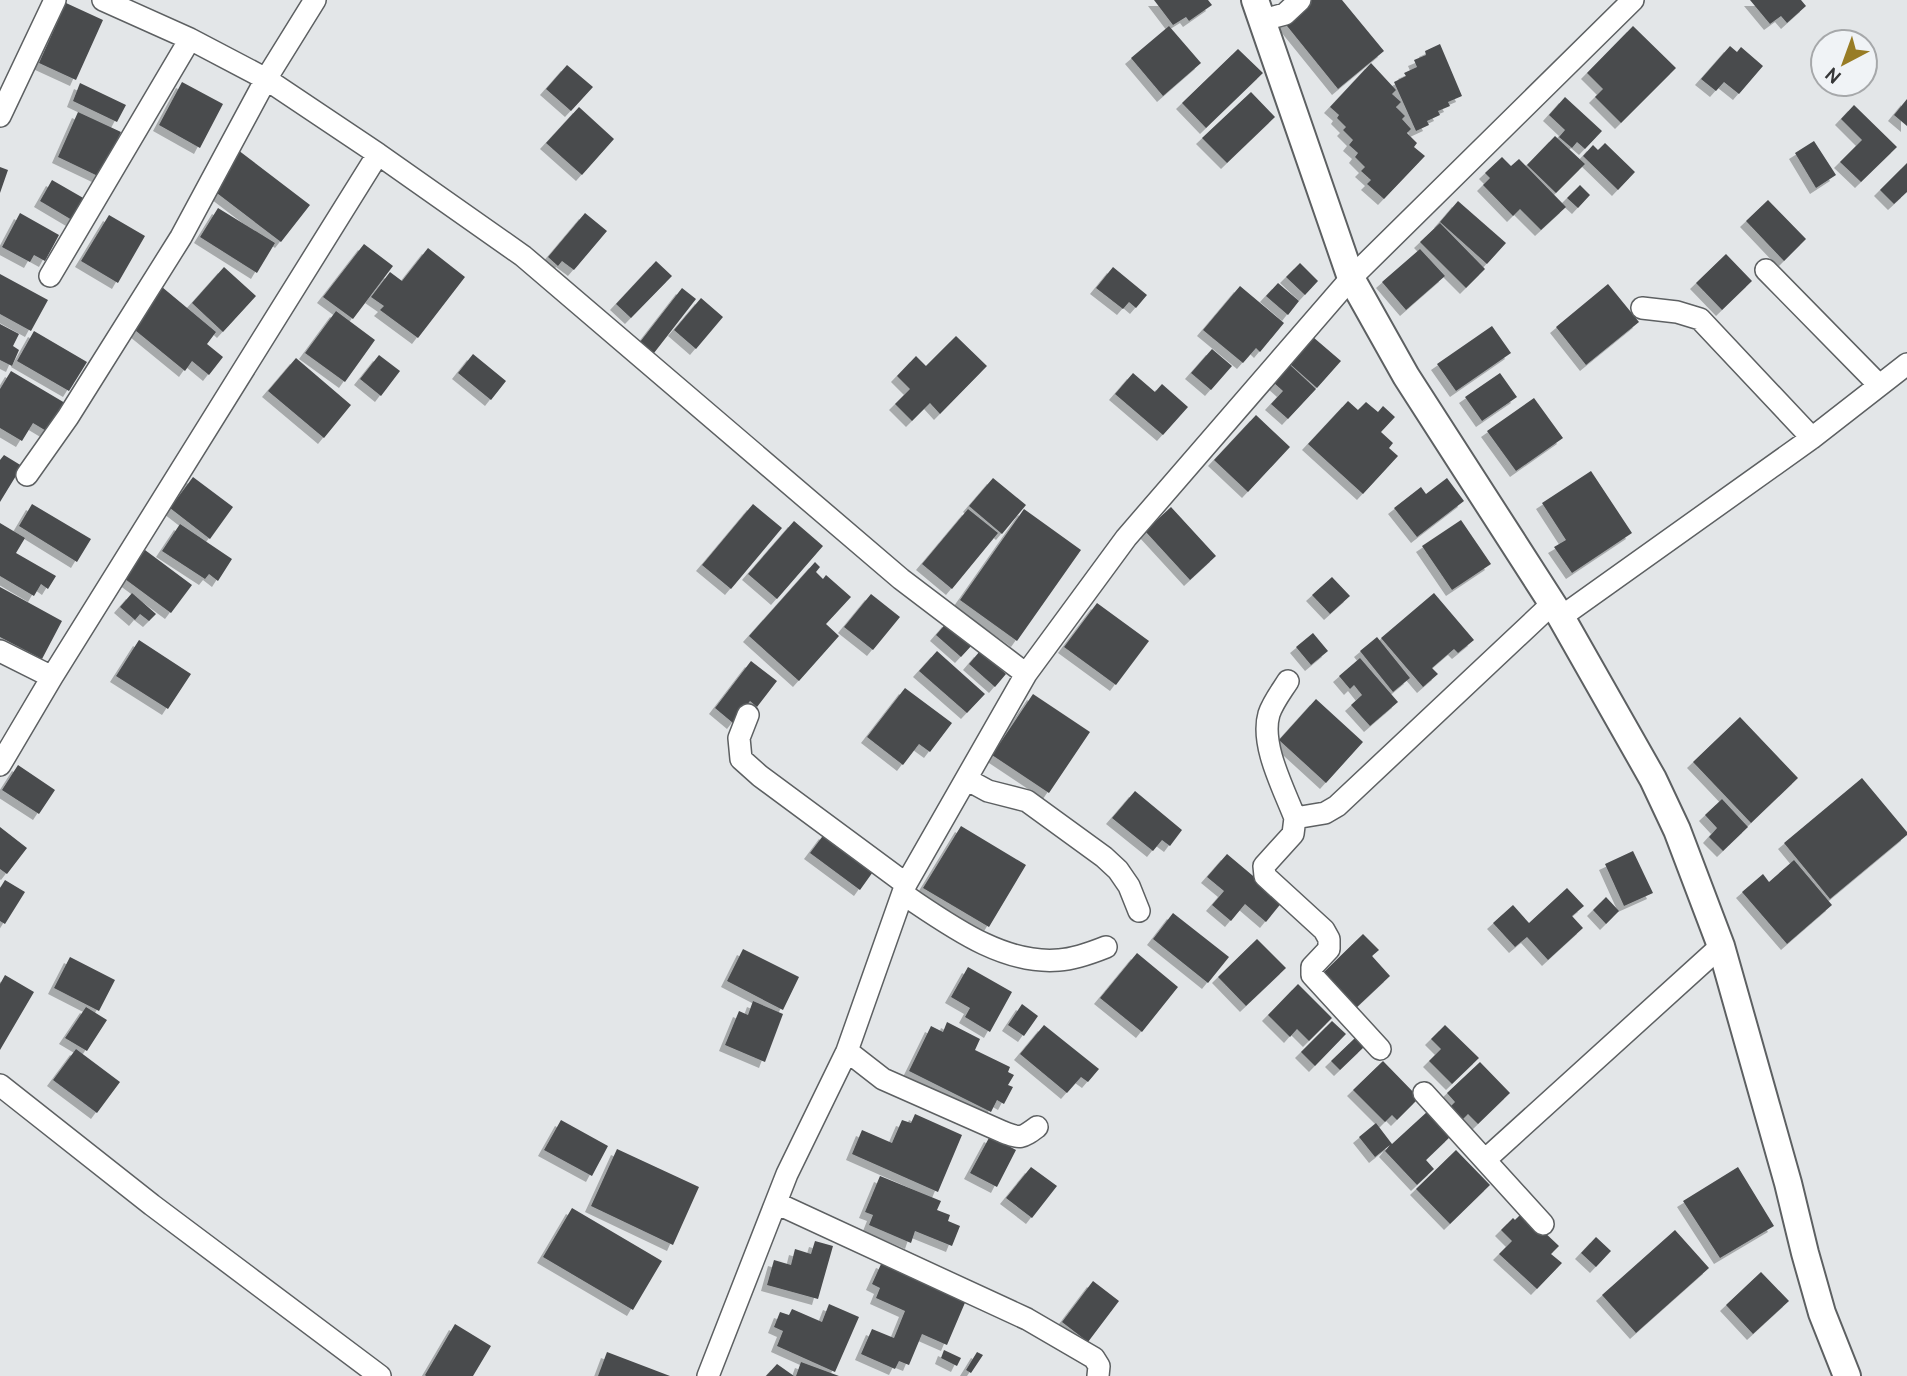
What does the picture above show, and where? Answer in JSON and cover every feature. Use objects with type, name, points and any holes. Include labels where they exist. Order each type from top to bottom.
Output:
[{"type":"street","points":[[0,116],[55,0]]},
{"type":"street","points":[[103,0],[190,39],[266,79],[379,154],[523,256],[901,579],[1026,674]]},
{"type":"street","points":[[27,475],[68,417],[181,237],[266,79],[315,0]]},
{"type":"street","points":[[1300,0],[1285,14],[1259,10],[1351,278],[1406,376],[1557,610],[1653,779],[1696,878],[1721,946],[1822,1313],[1847,1376]]},
{"type":"street","points":[[708,1376],[787,1174],[848,1051],[905,889],[1026,674],[1126,538],[1351,278],[1633,0]]},
{"type":"street","points":[[50,276],[190,39]]},
{"type":"street","points":[[0,765],[52,677],[379,154]]},
{"type":"street","points":[[1766,270],[1879,385]]},
{"type":"street","points":[[1642,308],[1677,312],[1700,319],[1812,438]]},
{"type":"street","points":[[1295,818],[1325,814],[1337,806],[1557,610],[1812,438],[1907,364]]},
{"type":"street","points":[[0,651],[52,677]]},
{"type":"street","points":[[1288,681],[1272,707],[1266,734],[1295,818],[1293,834],[1267,862],[1263,871],[1324,930],[1330,942],[1329,949],[1312,967],[1312,975],[1380,1049]]},
{"type":"street","points":[[748,715],[739,738],[741,759],[905,889],[971,937],[1024,957],[1060,960],[1106,947]]},
{"type":"street","points":[[966,779],[988,792],[1027,801],[1104,857],[1118,870],[1129,886],[1139,911]]},
{"type":"street","points":[[1486,1160],[1721,946]]},
{"type":"street","points":[[848,1051],[883,1079],[1003,1132],[1018,1138],[1037,1127]]},
{"type":"street","points":[[0,1085],[152,1205],[380,1376]]},
{"type":"street","points":[[1424,1093],[1543,1224]]},
{"type":"street","points":[[776,1203],[1027,1319],[1094,1358],[1099,1366],[1098,1376]]},
{"type":"building","points":[[1154,0],[1208,0],[1212,5],[1189,21],[1186,17],[1173,25]]},
{"type":"building","points":[[1309,0],[1342,0],[1384,51],[1338,89],[1283,21]]},
{"type":"building","points":[[1750,0],[1801,0],[1806,6],[1787,23],[1781,16],[1770,24]]},
{"type":"building","points":[[66,3],[103,20],[76,80],[39,63]]},
{"type":"building","points":[[1169,26],[1201,63],[1163,96],[1131,58]]},
{"type":"building","points":[[1633,26],[1676,68],[1621,123],[1595,97],[1603,89],[1587,73]]},
{"type":"building","points":[[1440,44],[1462,96],[1448,102],[1450,106],[1438,111],[1440,115],[1427,121],[1429,125],[1416,131],[1394,82],[1417,67],[1414,60]]},
{"type":"building","points":[[1730,46],[1737,52],[1741,47],[1763,66],[1739,94],[1724,82],[1716,91],[1701,79]]},
{"type":"building","points":[[1238,49],[1263,73],[1206,128],[1182,103]]},
{"type":"building","points":[[1371,63],[1396,90],[1392,94],[1401,102],[1396,107],[1405,116],[1402,119],[1411,129],[1407,133],[1417,143],[1414,147],[1425,156],[1384,199],[1367,184],[1371,180],[1361,171],[1365,167],[1355,157],[1358,153],[1349,145],[1353,140],[1343,130],[1346,127],[1337,118],[1339,115],[1330,107]]},
{"type":"building","points":[[567,65],[593,87],[571,111],[546,89]]},
{"type":"building","points":[[182,82],[223,104],[200,148],[159,125]]},
{"type":"building","points":[[80,83],[126,105],[117,122],[73,101]]},
{"type":"building","points":[[1251,92],[1275,117],[1227,163],[1202,138]]},
{"type":"building","points":[[1565,97],[1602,131],[1585,149],[1577,142],[1572,148],[1559,137],[1565,130],[1549,115]]},
{"type":"building","points":[[1907,99],[1907,126],[1894,115]]},
{"type":"building","points":[[1854,105],[1897,147],[1861,182],[1840,162],[1862,140],[1841,119]]},
{"type":"building","points":[[579,107],[614,139],[582,175],[546,143]]},
{"type":"building","points":[[78,112],[121,132],[100,177],[58,157]]},
{"type":"building","points":[[1555,136],[1585,164],[1556,193],[1527,165]]},
{"type":"building","points":[[1814,141],[1836,175],[1816,188],[1795,153]]},
{"type":"building","points":[[1605,143],[1635,172],[1618,190],[1583,156],[1593,145],[1598,150]]},
{"type":"building","points":[[238,150],[310,205],[281,242],[209,187]]},
{"type":"building","points":[[1502,157],[1511,166],[1519,159],[1566,207],[1541,230],[1520,209],[1513,216],[1483,185],[1490,178],[1485,173]]},
{"type":"building","points":[[1907,163],[1907,192],[1894,204],[1880,190]]},
{"type":"building","points":[[0,167],[8,170],[0,193]]},
{"type":"building","points":[[52,180],[85,199],[72,220],[40,201]]},
{"type":"building","points":[[1580,185],[1590,195],[1578,208],[1567,198]]},
{"type":"building","points":[[1768,200],[1806,239],[1784,261],[1746,221]]},
{"type":"building","points":[[1458,201],[1506,243],[1487,264],[1440,222]]},
{"type":"building","points":[[218,208],[275,243],[257,273],[200,237]]},
{"type":"building","points":[[20,213],[59,235],[45,261],[34,255],[30,262],[2,247]]},
{"type":"building","points":[[585,213],[607,231],[574,270],[562,261],[558,266],[548,257]]},
{"type":"building","points":[[109,215],[145,236],[118,283],[81,261]]},
{"type":"building","points":[[1440,223],[1485,269],[1466,288],[1420,242]]},
{"type":"building","points":[[364,244],[393,266],[353,319],[323,297]]},
{"type":"building","points":[[428,248],[465,277],[418,338],[380,310],[384,306],[371,297],[390,272],[402,281]]},
{"type":"building","points":[[1420,249],[1445,276],[1406,310],[1382,282]]},
{"type":"building","points":[[1726,254],[1752,281],[1722,310],[1696,283]]},
{"type":"building","points":[[656,261],[672,276],[631,318],[616,304]]},
{"type":"building","points":[[1300,263],[1318,281],[1305,295],[1286,277]]},
{"type":"building","points":[[224,267],[256,296],[223,332],[192,303]]},
{"type":"building","points":[[1113,267],[1147,295],[1136,308],[1129,302],[1123,309],[1096,288]]},
{"type":"building","points":[[0,274],[48,300],[31,331],[0,314]]},
{"type":"building","points":[[1278,283],[1299,301],[1288,315],[1266,296]]},
{"type":"building","points":[[1608,284],[1639,322],[1586,365],[1556,327]]},
{"type":"building","points":[[1240,286],[1284,323],[1260,352],[1256,348],[1243,363],[1203,330]]},
{"type":"building","points":[[162,287],[216,332],[207,344],[223,357],[209,375],[192,361],[185,371],[130,326]]},
{"type":"building","points":[[682,288],[696,299],[654,353],[640,342]]},
{"type":"building","points":[[701,298],[723,317],[696,349],[674,330]]},
{"type":"building","points":[[336,311],[375,340],[345,382],[305,353]]},
{"type":"building","points":[[0,324],[19,334],[13,346],[19,350],[12,366],[0,360]]},
{"type":"building","points":[[1492,326],[1511,353],[1456,391],[1437,364]]},
{"type":"building","points":[[34,331],[87,362],[69,391],[17,361]]},
{"type":"building","points":[[956,336],[987,366],[940,414],[930,403],[912,421],[895,404],[910,389],[897,376],[916,356],[926,366]]},
{"type":"building","points":[[1313,337],[1341,361],[1317,388],[1290,364]]},
{"type":"building","points":[[1212,349],[1232,366],[1211,390],[1191,373]]},
{"type":"building","points":[[473,354],[506,381],[491,400],[458,373]]},
{"type":"building","points":[[379,355],[400,371],[381,396],[360,379]]},
{"type":"building","points":[[296,358],[351,405],[324,438],[268,391]]},
{"type":"building","points":[[1289,364],[1316,389],[1288,419],[1271,404],[1283,391],[1273,382]]},
{"type":"building","points":[[11,371],[65,403],[48,432],[33,423],[22,441],[0,428],[0,389]]},
{"type":"building","points":[[1133,373],[1155,392],[1162,384],[1188,407],[1163,435],[1115,394]]},
{"type":"building","points":[[1500,373],[1517,397],[1482,421],[1465,397]]},
{"type":"building","points":[[1534,398],[1563,438],[1516,471],[1487,431]]},
{"type":"building","points":[[1348,401],[1358,410],[1366,402],[1378,412],[1383,406],[1395,417],[1381,432],[1393,443],[1389,448],[1398,456],[1363,494],[1308,444]]},
{"type":"building","points":[[1256,415],[1290,447],[1248,492],[1214,460]]},
{"type":"building","points":[[4,455],[22,466],[0,502],[0,460]]},
{"type":"building","points":[[1591,471],[1632,533],[1572,573],[1554,547],[1566,540],[1542,503]]},
{"type":"building","points":[[193,477],[233,507],[210,539],[170,508]]},
{"type":"building","points":[[993,478],[1026,505],[1002,534],[969,506]]},
{"type":"building","points":[[1447,478],[1464,501],[1417,537],[1394,508],[1421,487],[1426,494]]},
{"type":"building","points":[[32,504],[91,539],[77,562],[19,526]]},
{"type":"building","points":[[753,504],[782,528],[731,589],[702,565]]},
{"type":"building","points":[[1171,507],[1216,556],[1190,580],[1145,531]]},
{"type":"building","points":[[968,509],[998,533],[952,589],[922,564]]},
{"type":"building","points":[[1024,509],[1081,550],[1017,641],[960,600]]},
{"type":"building","points":[[1461,520],[1491,564],[1452,590],[1422,546]]},
{"type":"building","points":[[794,521],[823,546],[777,599],[748,574]]},
{"type":"building","points":[[0,523],[25,538],[16,553],[56,576],[48,589],[41,584],[34,596],[0,576]]},
{"type":"building","points":[[180,524],[232,559],[218,581],[209,574],[205,579],[162,551]]},
{"type":"building","points":[[145,550],[192,585],[171,613],[125,579]]},
{"type":"building","points":[[815,562],[820,567],[816,572],[823,579],[826,575],[851,597],[826,624],[839,636],[799,681],[749,636]]},
{"type":"building","points":[[1332,577],[1350,596],[1330,614],[1312,595]]},
{"type":"building","points":[[0,587],[62,621],[42,659],[0,637]]},
{"type":"building","points":[[132,593],[156,614],[149,621],[140,614],[135,620],[120,607]]},
{"type":"building","points":[[1434,593],[1474,640],[1458,653],[1454,649],[1432,668],[1438,674],[1423,687],[1381,638]]},
{"type":"building","points":[[871,594],[900,617],[873,650],[844,627]]},
{"type":"building","points":[[1097,603],[1149,641],[1116,685],[1064,647]]},
{"type":"building","points":[[948,621],[973,644],[961,657],[936,635]]},
{"type":"building","points":[[1313,633],[1328,651],[1311,665],[1296,647]]},
{"type":"building","points":[[1377,637],[1410,678],[1393,692],[1360,651]]},
{"type":"building","points":[[139,640],[191,674],[168,709],[116,676]]},
{"type":"building","points":[[937,651],[985,694],[967,713],[919,671]]},
{"type":"building","points":[[980,651],[1006,674],[995,687],[969,664]]},
{"type":"building","points":[[1360,658],[1398,702],[1370,726],[1351,705],[1362,695],[1354,685],[1350,689],[1339,676]]},
{"type":"building","points":[[751,661],[777,681],[757,707],[750,701],[733,723],[715,708]]},
{"type":"building","points":[[905,688],[952,723],[930,752],[919,744],[903,765],[867,737]]},
{"type":"building","points":[[1033,694],[1090,732],[1049,793],[992,755]]},
{"type":"building","points":[[1316,699],[1363,742],[1326,783],[1279,740]]},
{"type":"building","points":[[1740,717],[1798,778],[1751,823],[1693,762]]},
{"type":"building","points":[[18,765],[55,790],[39,814],[2,790]]},
{"type":"building","points":[[1862,778],[1907,835],[1830,899],[1784,843]]},
{"type":"building","points":[[1135,791],[1182,830],[1170,846],[1162,840],[1153,851],[1112,818]]},
{"type":"building","points":[[1722,799],[1748,827],[1723,851],[1709,837],[1717,828],[1705,815]]},
{"type":"building","points":[[961,826],[1026,865],[989,927],[923,888]]},
{"type":"building","points":[[0,827],[27,848],[7,874],[0,869]]},
{"type":"building","points":[[825,833],[875,869],[860,890],[810,853]]},
{"type":"building","points":[[1633,851],[1653,893],[1624,906],[1605,864]]},
{"type":"building","points":[[1227,854],[1283,901],[1266,922],[1245,904],[1231,921],[1212,905],[1224,891],[1207,877]]},
{"type":"building","points":[[1794,860],[1832,905],[1787,944],[1742,892],[1763,874],[1769,882]]},
{"type":"building","points":[[5,880],[25,892],[5,924],[0,921],[0,888]]},
{"type":"building","points":[[1567,888],[1584,906],[1572,916],[1583,928],[1548,960],[1527,937],[1515,947],[1493,923],[1513,905],[1529,923]]},
{"type":"building","points":[[1606,897],[1619,911],[1606,924],[1593,910]]},
{"type":"building","points":[[1173,913],[1229,957],[1208,983],[1153,939]]},
{"type":"building","points":[[1363,934],[1379,950],[1372,956],[1390,976],[1356,1008],[1323,973]]},
{"type":"building","points":[[1257,939],[1286,968],[1246,1006],[1218,977]]},
{"type":"building","points":[[743,949],[799,977],[783,1010],[727,981]]},
{"type":"building","points":[[1137,953],[1178,987],[1142,1032],[1100,998]]},
{"type":"building","points":[[70,957],[115,980],[99,1011],[54,988]]},
{"type":"building","points":[[968,967],[1012,992],[990,1032],[965,1017],[970,1008],[951,997]]},
{"type":"building","points":[[5,975],[34,992],[0,1050],[0,984]]},
{"type":"building","points":[[1298,984],[1332,1018],[1309,1041],[1297,1029],[1290,1037],[1268,1015]]},
{"type":"building","points":[[753,1001],[783,1014],[765,1062],[725,1045],[739,1011],[748,1015]]},
{"type":"building","points":[[1022,1004],[1038,1016],[1024,1036],[1008,1025]]},
{"type":"building","points":[[86,1007],[107,1020],[87,1051],[65,1038]]},
{"type":"building","points":[[1332,1021],[1346,1034],[1315,1066],[1301,1052]]},
{"type":"building","points":[[947,1022],[980,1039],[975,1050],[1010,1067],[1008,1072],[1014,1075],[1008,1085],[1013,1087],[1004,1104],[997,1100],[991,1112],[909,1071],[931,1026],[943,1032]]},
{"type":"building","points":[[1044,1025],[1099,1069],[1088,1082],[1081,1077],[1067,1093],[1020,1054]]},
{"type":"building","points":[[1445,1025],[1479,1058],[1452,1084],[1429,1061],[1441,1049],[1431,1039]]},
{"type":"building","points":[[1355,1038],[1364,1047],[1340,1070],[1331,1061]]},
{"type":"building","points":[[76,1049],[120,1082],[97,1113],[53,1080]]},
{"type":"building","points":[[1383,1061],[1419,1098],[1397,1120],[1392,1115],[1385,1122],[1353,1090]]},
{"type":"building","points":[[1480,1062],[1510,1093],[1478,1124],[1468,1114],[1459,1123],[1447,1110],[1455,1102],[1447,1093]]},
{"type":"building","points":[[1428,1111],[1451,1136],[1426,1160],[1434,1169],[1417,1185],[1385,1151],[1390,1145],[1375,1157],[1359,1137],[1376,1123],[1392,1144]]},
{"type":"building","points":[[915,1114],[962,1135],[938,1192],[852,1154],[862,1130],[892,1143],[902,1120],[911,1123]]},
{"type":"building","points":[[561,1120],[608,1146],[592,1176],[544,1150]]},
{"type":"building","points":[[990,1136],[1016,1150],[997,1187],[970,1173]]},
{"type":"building","points":[[617,1149],[699,1187],[673,1245],[591,1206]]},
{"type":"building","points":[[1456,1150],[1490,1185],[1450,1224],[1416,1189]]},
{"type":"building","points":[[1031,1167],[1057,1186],[1032,1218],[1006,1198]]},
{"type":"building","points":[[1738,1167],[1774,1226],[1720,1258],[1683,1201]]},
{"type":"building","points":[[880,1176],[941,1201],[937,1210],[950,1215],[948,1221],[960,1226],[952,1246],[915,1231],[911,1243],[869,1225],[873,1215],[865,1212]]},
{"type":"building","points":[[572,1208],[662,1261],[633,1310],[543,1257]]},
{"type":"building","points":[[1523,1212],[1559,1246],[1551,1254],[1562,1263],[1537,1289],[1499,1254],[1512,1241],[1501,1230]]},
{"type":"building","points":[[1675,1230],[1709,1268],[1636,1333],[1602,1295]]},
{"type":"building","points":[[1596,1237],[1611,1251],[1596,1267],[1581,1253]]},
{"type":"building","points":[[815,1241],[833,1246],[818,1299],[767,1285],[774,1260],[791,1265],[795,1249],[811,1254]]},
{"type":"building","points":[[882,1262],[967,1298],[947,1345],[922,1334],[909,1365],[899,1361],[895,1369],[861,1354],[872,1329],[894,1338],[905,1311],[876,1298],[880,1288],[872,1284]]},
{"type":"building","points":[[1761,1272],[1789,1301],[1753,1334],[1726,1305]]},
{"type":"building","points":[[1093,1281],[1119,1301],[1088,1342],[1062,1322]]},
{"type":"building","points":[[829,1304],[859,1317],[835,1372],[777,1346],[783,1331],[774,1327],[780,1312],[789,1315],[792,1309],[822,1322]]},
{"type":"building","points":[[455,1324],[491,1346],[473,1376],[426,1376],[425,1375]]},
{"type":"building","points":[[944,1350],[961,1358],[957,1366],[941,1358]]},
{"type":"building","points":[[607,1352],[670,1376],[598,1376]]},
{"type":"building","points":[[977,1352],[983,1355],[971,1373],[966,1370]]},
{"type":"building","points":[[801,1362],[839,1376],[796,1376]]},
{"type":"building","points":[[777,1364],[794,1376],[766,1376]]}]
